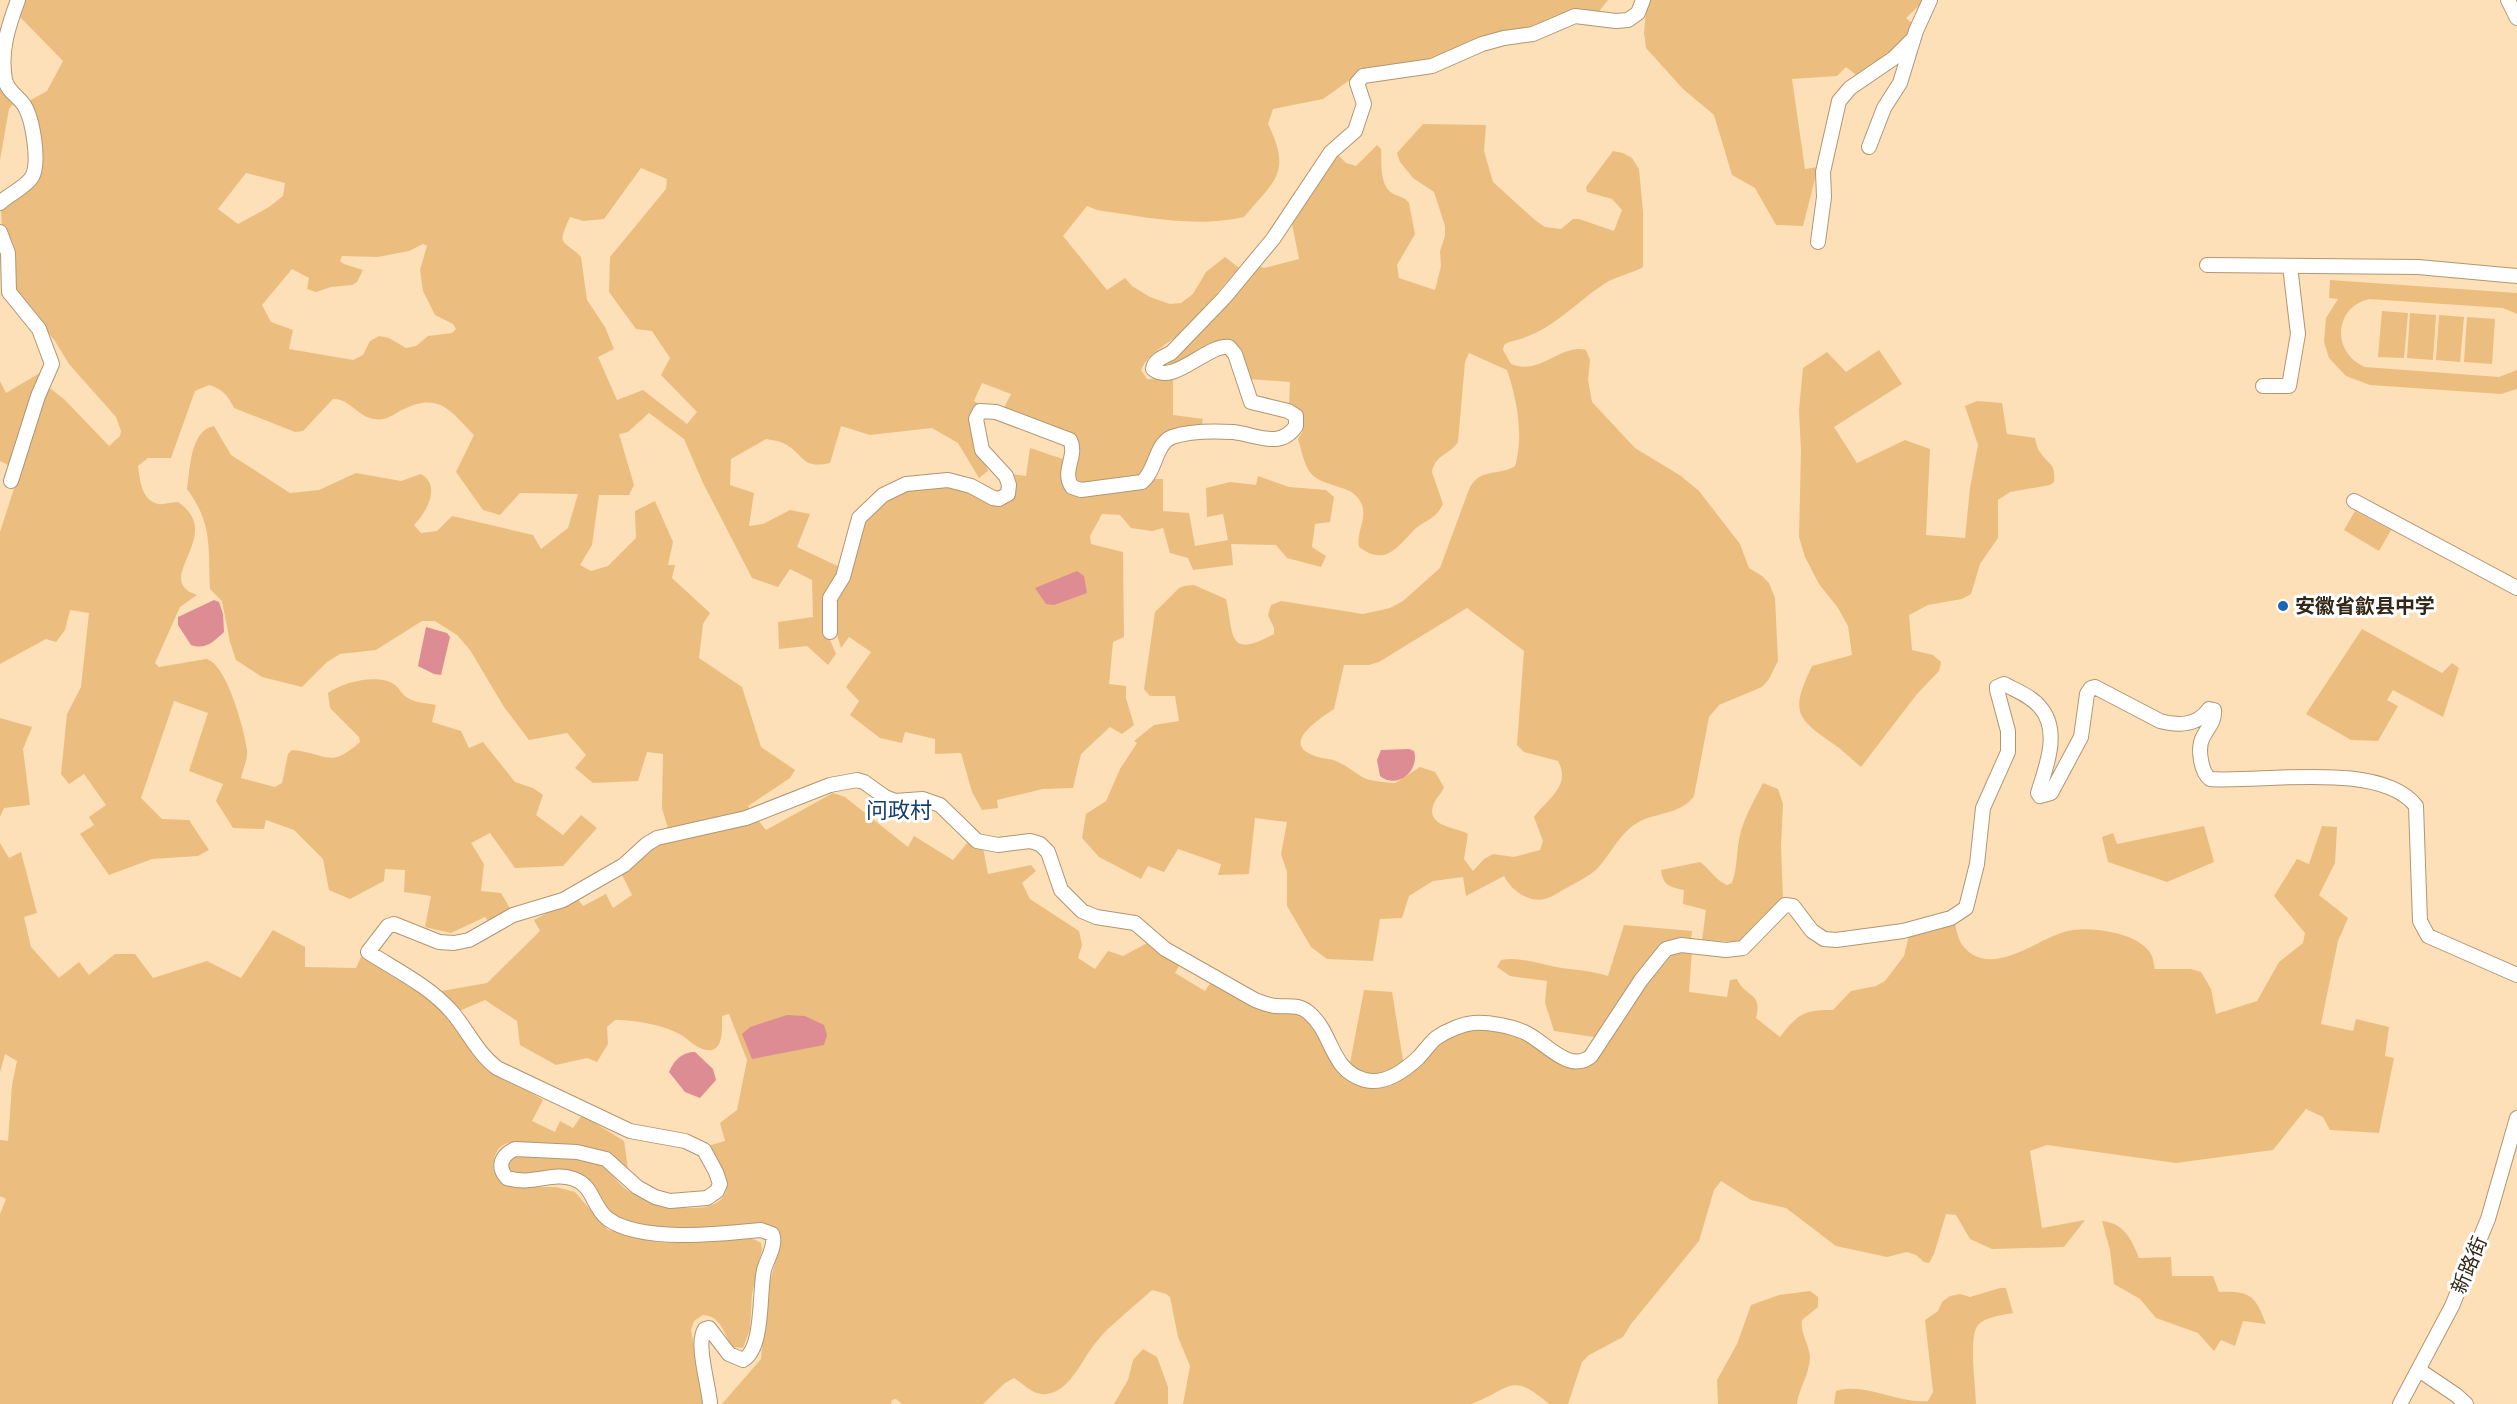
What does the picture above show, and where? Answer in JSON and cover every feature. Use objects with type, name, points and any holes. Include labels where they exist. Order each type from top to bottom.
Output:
[{"type":"street","points":[[0,203],[29,181],[36,162],[29,116],[24,104],[5,83],[2,57],[5,36],[18,0]]},
{"type":"street","points":[[830,632],[830,598],[843,577],[860,518],[883,495],[906,484],[948,480],[971,486],[993,498],[999,499],[1008,494],[1009,485],[1006,476],[982,450],[976,419],[980,411],[996,412],[1070,440],[1073,452],[1068,479],[1072,487],[1081,490],[1142,482],[1150,473],[1164,442],[1174,436],[1225,432],[1272,440],[1288,435],[1296,426],[1296,416],[1288,411],[1251,402],[1235,354],[1228,347],[1216,348],[1203,357],[1171,372],[1158,373],[1153,366],[1159,359],[1171,353],[1224,298],[1272,239],[1331,152],[1355,131],[1364,104],[1358,86],[1363,76],[1432,66],[1482,44],[1533,34],[1575,16],[1616,21],[1628,20],[1638,13],[1643,0]]},
{"type":"street","points":[[1869,147],[1884,108],[1900,83],[1913,39],[1930,0]]},
{"type":"street","points":[[2508,0],[2517,18]]},
{"type":"street","points":[[1818,242],[1824,197],[1823,172],[1839,101],[1850,88],[1894,58],[1913,39]]},
{"type":"street","points":[[0,232],[8,253],[9,292],[39,329],[52,364],[38,396],[12,481]]},
{"type":"street","points":[[2207,265],[2418,267],[2517,276]]},
{"type":"street","points":[[2263,386],[2289,386],[2298,334],[2290,266]]},
{"type":"street","points":[[2354,501],[2517,588]]},
{"type":"street","points":[[710,1404],[700,1347],[701,1335],[705,1329],[709,1328],[732,1356],[743,1360],[751,1355],[756,1339],[762,1278],[774,1241],[772,1234],[761,1230],[692,1235],[627,1229],[601,1214],[587,1186],[581,1182],[559,1176],[529,1182],[507,1178],[502,1173],[500,1165],[503,1158],[515,1149],[577,1152],[606,1159],[637,1188],[670,1201],[707,1198],[717,1191],[720,1184],[704,1150],[693,1144],[630,1131],[497,1068],[484,1056],[446,1006],[431,992],[368,952],[388,926],[394,924],[439,942],[454,943],[469,940],[513,915],[563,900],[624,865],[657,838],[746,818],[830,785],[857,780],[895,801],[922,800],[940,805],[977,841],[998,845],[1030,841],[1040,844],[1048,852],[1061,890],[1083,911],[1096,917],[1136,923],[1165,949],[1256,1000],[1270,1005],[1300,1007],[1312,1016],[1321,1028],[1344,1069],[1364,1079],[1380,1080],[1395,1075],[1418,1058],[1436,1038],[1446,1032],[1473,1023],[1523,1032],[1547,1045],[1565,1060],[1580,1061],[1591,1056],[1641,980],[1663,952],[1674,946],[1726,950],[1743,948],[1785,905],[1793,906],[1815,933],[1824,939],[1836,940],[1903,931],[1960,914],[1968,904],[1973,884],[1983,808],[2008,752],[2008,731],[1997,690],[1997,687],[2004,684],[2035,702],[2043,710],[2047,720],[2051,744],[2038,793],[2040,796],[2051,793],[2079,744],[2087,694],[2095,687],[2160,721],[2169,723],[2193,722],[2202,718],[2209,709],[2214,710],[2212,723],[2201,739],[2202,767],[2210,779],[2317,777],[2376,783],[2407,798],[2416,806],[2420,921],[2424,930],[2435,939],[2517,975]]},
{"type":"street","name":"新路街","points":[[2400,1404],[2452,1306],[2488,1219],[2517,1118]]},
{"type":"street","points":[[2419,1370],[2466,1404]]},
{"type":"shaded area","points":[[23,0],[1608,0],[1597,14],[1533,29],[1446,58],[1354,77],[1323,99],[1273,109],[1268,124],[1279,154],[1277,175],[1244,217],[1207,222],[1170,220],[1097,210],[1087,206],[1063,236],[1107,290],[1125,278],[1132,286],[1150,297],[1170,304],[1181,303],[1193,294],[1206,272],[1225,257],[1239,268],[1192,322],[1155,352],[1141,370],[1147,379],[1173,380],[1173,415],[1203,419],[1201,428],[1159,439],[1142,474],[1136,478],[1077,484],[1073,473],[1079,448],[1003,410],[1011,394],[982,383],[974,401],[981,405],[978,445],[988,471],[979,478],[958,443],[932,428],[870,435],[841,426],[830,463],[809,463],[785,444],[766,439],[731,459],[730,485],[754,493],[749,526],[763,524],[790,510],[810,514],[797,547],[842,568],[828,635],[836,654],[828,665],[807,646],[779,649],[778,622],[813,617],[812,580],[790,569],[778,587],[752,578],[703,483],[684,439],[649,413],[628,432],[619,434],[634,485],[629,495],[599,495],[592,545],[580,565],[591,571],[608,566],[636,538],[635,511],[655,501],[673,542],[668,565],[675,565],[672,578],[710,613],[703,624],[699,658],[742,687],[761,747],[795,770],[790,778],[748,806],[752,813],[669,832],[662,808],[663,754],[647,752],[638,781],[593,783],[575,768],[586,755],[567,733],[529,740],[504,707],[470,650],[457,635],[435,621],[422,621],[376,650],[340,654],[327,662],[302,687],[262,677],[236,660],[222,601],[210,589],[209,549],[205,525],[187,489],[193,452],[200,435],[206,429],[214,426],[231,455],[290,493],[319,490],[356,473],[401,481],[421,474],[427,479],[431,492],[427,507],[414,525],[421,533],[437,531],[452,516],[533,535],[541,549],[568,528],[578,494],[520,493],[500,515],[483,510],[456,472],[474,435],[450,411],[434,403],[413,405],[388,418],[378,419],[368,418],[344,401],[333,399],[303,431],[295,432],[234,408],[224,393],[214,387],[209,385],[195,391],[171,458],[148,458],[138,466],[142,488],[148,498],[158,504],[178,502],[191,515],[195,528],[181,579],[185,588],[197,595],[180,607],[155,663],[159,667],[206,659],[221,672],[233,698],[247,750],[241,778],[275,787],[282,783],[288,754],[292,750],[328,758],[334,758],[350,751],[360,742],[359,737],[330,708],[328,693],[343,685],[361,680],[388,681],[411,700],[436,705],[432,722],[461,731],[469,748],[483,742],[515,782],[533,788],[543,795],[536,815],[563,835],[581,815],[597,828],[563,866],[515,868],[490,833],[471,843],[484,864],[481,891],[501,893],[511,910],[489,922],[485,917],[451,933],[425,927],[431,896],[404,892],[405,870],[385,869],[384,881],[350,899],[329,890],[323,859],[294,830],[266,820],[264,829],[233,828],[216,801],[223,784],[189,771],[208,713],[174,701],[141,798],[162,819],[189,820],[209,850],[198,856],[152,859],[109,875],[80,834],[94,825],[89,817],[106,805],[84,774],[69,784],[61,774],[67,714],[81,687],[89,613],[70,610],[65,630],[56,642],[46,639],[0,664],[0,532],[47,386],[64,399],[109,446],[120,436],[121,431],[116,417],[69,364],[55,341],[14,291],[10,244],[2,225],[1,211],[4,206],[32,184],[27,102],[47,91],[63,61],[18,15]],"holes":[[[641,168],[667,179],[666,189],[610,257],[609,292],[636,329],[652,331],[670,358],[661,375],[697,412],[687,424],[643,390],[617,400],[598,357],[614,349],[605,327],[587,300],[581,257],[564,242],[563,234],[570,217],[583,221],[604,219]],[[246,173],[285,183],[283,196],[269,207],[238,224],[218,209]],[[423,244],[427,246],[420,270],[423,291],[435,315],[453,324],[456,329],[452,333],[428,336],[416,346],[406,348],[389,338],[379,336],[370,341],[363,355],[353,360],[289,349],[293,330],[271,322],[262,305],[292,269],[309,278],[307,289],[316,292],[357,282],[363,270],[344,264],[340,261],[342,256],[378,257],[409,251]]]},
{"type":"shaded area","points":[[1647,0],[1925,0],[1906,18],[1914,25],[1909,41],[1859,77],[1846,67],[1837,76],[1792,79],[1805,169],[1818,167],[1803,226],[1776,225],[1755,188],[1732,175],[1714,115],[1683,89],[1646,48],[1644,33]]},
{"type":"shaded area","points":[[0,78],[13,104],[9,109],[0,160]]},
{"type":"shaded area","points":[[1423,124],[1486,125],[1484,151],[1493,182],[1536,221],[1545,227],[1561,229],[1573,219],[1579,219],[1614,231],[1622,210],[1612,199],[1587,192],[1586,187],[1613,151],[1632,158],[1639,169],[1643,212],[1643,267],[1604,284],[1560,318],[1537,332],[1509,342],[1504,345],[1503,350],[1511,364],[1522,367],[1541,363],[1568,351],[1586,350],[1590,360],[1588,380],[1592,402],[1635,448],[1681,476],[1699,491],[1740,544],[1749,568],[1769,583],[1775,598],[1778,661],[1762,687],[1719,705],[1709,717],[1694,796],[1689,802],[1675,810],[1644,819],[1631,827],[1597,869],[1587,876],[1551,897],[1539,900],[1521,894],[1504,876],[1466,896],[1463,877],[1433,881],[1409,896],[1402,918],[1380,919],[1373,961],[1327,959],[1311,947],[1287,906],[1287,872],[1281,854],[1287,822],[1255,818],[1249,874],[1218,875],[1221,864],[1178,849],[1164,872],[1148,866],[1141,879],[1099,857],[1082,838],[1086,814],[1106,801],[1120,769],[1137,743],[1134,741],[1154,725],[1179,721],[1175,696],[1150,696],[1144,689],[1155,612],[1179,588],[1194,585],[1226,599],[1235,640],[1240,644],[1248,645],[1274,634],[1274,628],[1268,615],[1271,605],[1281,601],[1363,614],[1390,608],[1403,601],[1440,568],[1472,484],[1483,475],[1515,466],[1519,443],[1518,418],[1507,370],[1469,353],[1465,362],[1458,442],[1439,458],[1432,472],[1443,504],[1434,516],[1415,529],[1390,552],[1384,555],[1368,553],[1359,547],[1358,542],[1363,510],[1359,499],[1348,490],[1321,481],[1311,474],[1306,465],[1298,439],[1303,431],[1304,418],[1289,407],[1290,382],[1249,379],[1238,352],[1189,359],[1165,368],[1160,366],[1258,266],[1264,268],[1299,259],[1292,224],[1328,161],[1337,154],[1346,163],[1356,166],[1377,145],[1381,149],[1385,185],[1392,193],[1409,203],[1415,234],[1397,265],[1399,278],[1435,290],[1441,266],[1440,251],[1445,236],[1445,226],[1434,192],[1413,178],[1400,162],[1397,153]],"holes":[[[1467,608],[1524,651],[1517,745],[1524,752],[1558,761],[1562,778],[1556,792],[1534,817],[1543,841],[1540,850],[1514,857],[1493,854],[1484,859],[1473,871],[1464,859],[1468,834],[1443,825],[1433,817],[1434,803],[1444,787],[1435,772],[1420,767],[1395,783],[1374,781],[1362,777],[1335,761],[1315,756],[1305,751],[1301,745],[1305,732],[1334,709],[1344,665],[1369,665],[1379,662]]]},
{"type":"shaded area","points":[[2330,280],[2517,293],[2517,314],[2503,308],[2369,299],[2357,304],[2349,311],[2343,321],[2341,331],[2342,342],[2347,352],[2365,367],[2499,377],[2517,370],[2517,389],[2501,394],[2370,385],[2346,376],[2329,358],[2324,342],[2326,318],[2338,299],[2329,298]]},
{"type":"shaded area","points":[[2382,311],[2408,313],[2404,358],[2378,357]]},
{"type":"shaded area","points":[[2410,313],[2436,315],[2433,360],[2407,358]]},
{"type":"shaded area","points":[[2439,315],[2464,317],[2460,362],[2436,360]]},
{"type":"shaded area","points":[[2467,317],[2495,319],[2492,364],[2464,362]]},
{"type":"shaded area","points":[[1879,350],[1902,384],[1834,427],[1857,463],[1905,440],[1930,449],[1926,535],[1965,538],[1970,488],[1978,445],[1965,406],[1977,401],[2002,403],[2007,434],[2035,438],[2038,449],[2053,467],[2054,482],[2050,485],[2010,492],[1998,500],[1998,538],[1980,564],[1971,594],[1962,599],[1928,605],[1909,615],[1912,650],[1933,655],[1941,662],[1939,671],[1917,694],[1861,767],[1810,726],[1800,710],[1801,692],[1812,666],[1852,655],[1848,626],[1838,608],[1819,584],[1805,557],[1799,537],[1801,451],[1799,410],[1803,368],[1827,352],[1846,372]]},
{"type":"shaded area","points":[[43,371],[12,467],[0,461],[0,381],[6,393]]},
{"type":"shaded area","points":[[1030,448],[1066,460],[1061,482],[1067,488],[1076,491],[1109,493],[1140,489],[1148,486],[1155,479],[1163,479],[1163,511],[1189,513],[1195,546],[1228,540],[1223,514],[1207,517],[1206,488],[1230,482],[1256,485],[1258,476],[1289,487],[1326,490],[1334,497],[1330,522],[1315,524],[1312,547],[1326,556],[1321,567],[1287,558],[1276,545],[1231,544],[1233,565],[1193,570],[1188,558],[1170,553],[1163,528],[1152,531],[1131,528],[1120,515],[1102,514],[1090,536],[1091,544],[1123,552],[1124,637],[1113,642],[1109,684],[1126,686],[1126,698],[1134,725],[1122,734],[1110,727],[1081,754],[1073,788],[1043,789],[997,800],[998,808],[982,810],[972,792],[961,753],[935,754],[935,739],[905,732],[902,743],[880,738],[850,715],[859,701],[846,687],[871,652],[849,637],[841,648],[832,619],[836,594],[863,518],[898,492],[938,486],[954,486],[996,504],[1011,474],[1026,476]]},
{"type":"shaded area","points":[[2355,511],[2391,530],[2379,551],[2344,530]]},
{"type":"shaded area","points":[[1077,571],[1084,576],[1087,593],[1054,605],[1046,604],[1035,588]]},
{"type":"shaded area","points":[[214,600],[219,602],[223,614],[224,632],[205,646],[191,645],[178,625],[178,617]]},
{"type":"shaded area","points":[[426,627],[447,633],[450,637],[441,675],[418,666]]},
{"type":"shaded area","points":[[2362,629],[2442,673],[2452,663],[2459,668],[2443,717],[2393,690],[2387,700],[2398,706],[2378,741],[2351,740],[2306,714]]},
{"type":"shaded area","points":[[0,718],[32,727],[23,749],[30,805],[4,808],[0,817]]},
{"type":"shaded area","points":[[1409,749],[1414,751],[1415,758],[1414,765],[1406,776],[1393,781],[1380,776],[1377,760],[1381,750]]},
{"type":"shaded area","points":[[1763,783],[1778,789],[1783,804],[1781,846],[1783,899],[1740,942],[1702,940],[1706,910],[1683,904],[1684,890],[1668,885],[1663,879],[1661,870],[1700,862],[1723,883],[1727,885],[1732,883],[1741,831]]},
{"type":"shaded area","points":[[833,793],[845,797],[908,847],[914,836],[953,860],[968,842],[983,848],[988,874],[1031,865],[1036,871],[1022,883],[1030,899],[1079,931],[1082,945],[1078,958],[1095,969],[1108,951],[1123,956],[1149,942],[1180,964],[1175,973],[1205,991],[1213,979],[1249,1001],[1294,1002],[1341,1059],[1350,1063],[1364,990],[1392,992],[1403,1060],[1414,1058],[1431,1039],[1474,1028],[1511,1032],[1577,1065],[1661,960],[1673,950],[1692,950],[1689,992],[1727,997],[1730,980],[1737,979],[1757,1003],[1756,1018],[1780,1037],[1802,1015],[1808,1012],[1833,1010],[1851,991],[1876,986],[1885,981],[1904,956],[1909,935],[1954,920],[1963,946],[1974,955],[1986,959],[2012,955],[2064,932],[2081,929],[2116,933],[2128,937],[2149,951],[2155,969],[2191,969],[2201,972],[2211,989],[2216,1014],[2257,1001],[2279,962],[2303,943],[2305,933],[2274,896],[2297,859],[2309,864],[2322,826],[2337,827],[2335,863],[2319,895],[2348,918],[2338,941],[2321,1024],[2353,1031],[2356,1019],[2389,1027],[2385,1056],[2394,1058],[2379,1133],[2330,1130],[2323,1117],[2306,1109],[2273,1150],[2176,1163],[2047,1145],[2030,1151],[2042,1228],[2085,1220],[2064,1247],[1992,1249],[1970,1239],[1956,1215],[1946,1214],[1929,1263],[1907,1252],[1887,1257],[1836,1246],[1786,1208],[1751,1200],[1721,1181],[1714,1190],[1699,1241],[1623,1337],[1589,1355],[1582,1362],[1568,1404],[1549,1404],[1526,1388],[1517,1385],[1471,1404],[1183,1404],[1190,1366],[1178,1337],[1170,1297],[1152,1290],[1103,1334],[1070,1380],[1055,1392],[1042,1394],[1033,1392],[1014,1378],[1005,1383],[983,1404],[902,1404],[896,1399],[892,1400],[891,1404],[722,1404],[761,1359],[767,1293],[779,1248],[777,1233],[670,1231],[629,1223],[608,1212],[583,1176],[578,1174],[525,1175],[510,1170],[507,1161],[514,1154],[578,1158],[600,1165],[627,1190],[636,1195],[664,1205],[695,1208],[709,1206],[720,1200],[727,1185],[711,1145],[725,1141],[720,1123],[737,1110],[747,1060],[729,1014],[722,1016],[719,1045],[712,1050],[700,1048],[676,1032],[659,1026],[615,1020],[607,1027],[608,1044],[597,1062],[587,1058],[556,1065],[520,1045],[517,1021],[485,1000],[457,1012],[436,992],[487,983],[540,931],[534,920],[576,897],[583,906],[606,894],[613,908],[632,895],[622,875],[648,849],[671,838],[755,816],[766,830]]},
{"type":"shaded area","points":[[2204,826],[2214,862],[2167,882],[2108,862],[2102,837],[2113,833],[2117,844]]},
{"type":"shaded area","points":[[0,843],[9,858],[21,852],[37,913],[24,917],[31,947],[59,978],[79,962],[89,975],[115,954],[135,954],[153,978],[207,961],[241,978],[273,930],[305,947],[305,967],[356,968],[361,957],[424,995],[447,1016],[481,1063],[543,1100],[532,1121],[555,1132],[560,1121],[573,1128],[582,1115],[624,1141],[629,1176],[591,1151],[579,1147],[520,1142],[505,1144],[497,1151],[493,1168],[501,1180],[525,1187],[556,1187],[575,1192],[608,1230],[688,1240],[715,1241],[750,1238],[761,1243],[762,1249],[752,1294],[750,1329],[743,1348],[733,1347],[718,1322],[709,1316],[703,1315],[694,1321],[691,1330],[705,1404],[0,1404],[0,1214],[6,1199],[0,1196],[0,1140],[8,1141],[12,1085],[17,1061],[5,1054],[0,1072]]},
{"type":"shaded area","points":[[1624,925],[1692,931],[1691,941],[1667,943],[1600,1038],[1554,1031],[1545,1003],[1547,981],[1510,976],[1497,967],[1501,960],[1516,959],[1608,976]]},
{"type":"shaded area","points":[[787,1015],[805,1016],[824,1025],[827,1035],[824,1045],[752,1059],[742,1034],[750,1027]]},
{"type":"shaded area","points":[[695,1052],[713,1069],[716,1080],[700,1098],[685,1092],[669,1072],[679,1057]]},
{"type":"shaded area","points":[[2102,1221],[2110,1222],[2122,1229],[2130,1239],[2139,1258],[2171,1257],[2172,1276],[2213,1276],[2219,1292],[2238,1292],[2250,1297],[2266,1324],[2243,1321],[2235,1346],[2221,1340],[2214,1351],[2198,1333],[2156,1318],[2140,1299],[2114,1284],[2110,1250]]},
{"type":"shaded area","points":[[2006,1288],[2013,1313],[1985,1320],[1978,1325],[1975,1331],[1973,1351],[1976,1404],[1834,1404],[1836,1391],[1847,1389],[1928,1401],[1933,1392],[1925,1320],[1938,1311],[1942,1302],[1950,1296],[1960,1294],[1970,1297]]},
{"type":"shaded area","points":[[1810,1291],[1818,1297],[1818,1307],[1802,1320],[1802,1330],[1810,1357],[1797,1404],[1718,1404],[1717,1380],[1737,1344],[1751,1305],[1779,1295]]},
{"type":"shaded area","points":[[1143,1349],[1157,1357],[1168,1387],[1168,1404],[1114,1404],[1128,1380],[1133,1360]]},
{"type":"place","name":"安徽省歙县中学","points":[[2283,606]]},
{"type":"district","name":"问政村","points":[[899,810]]}]
